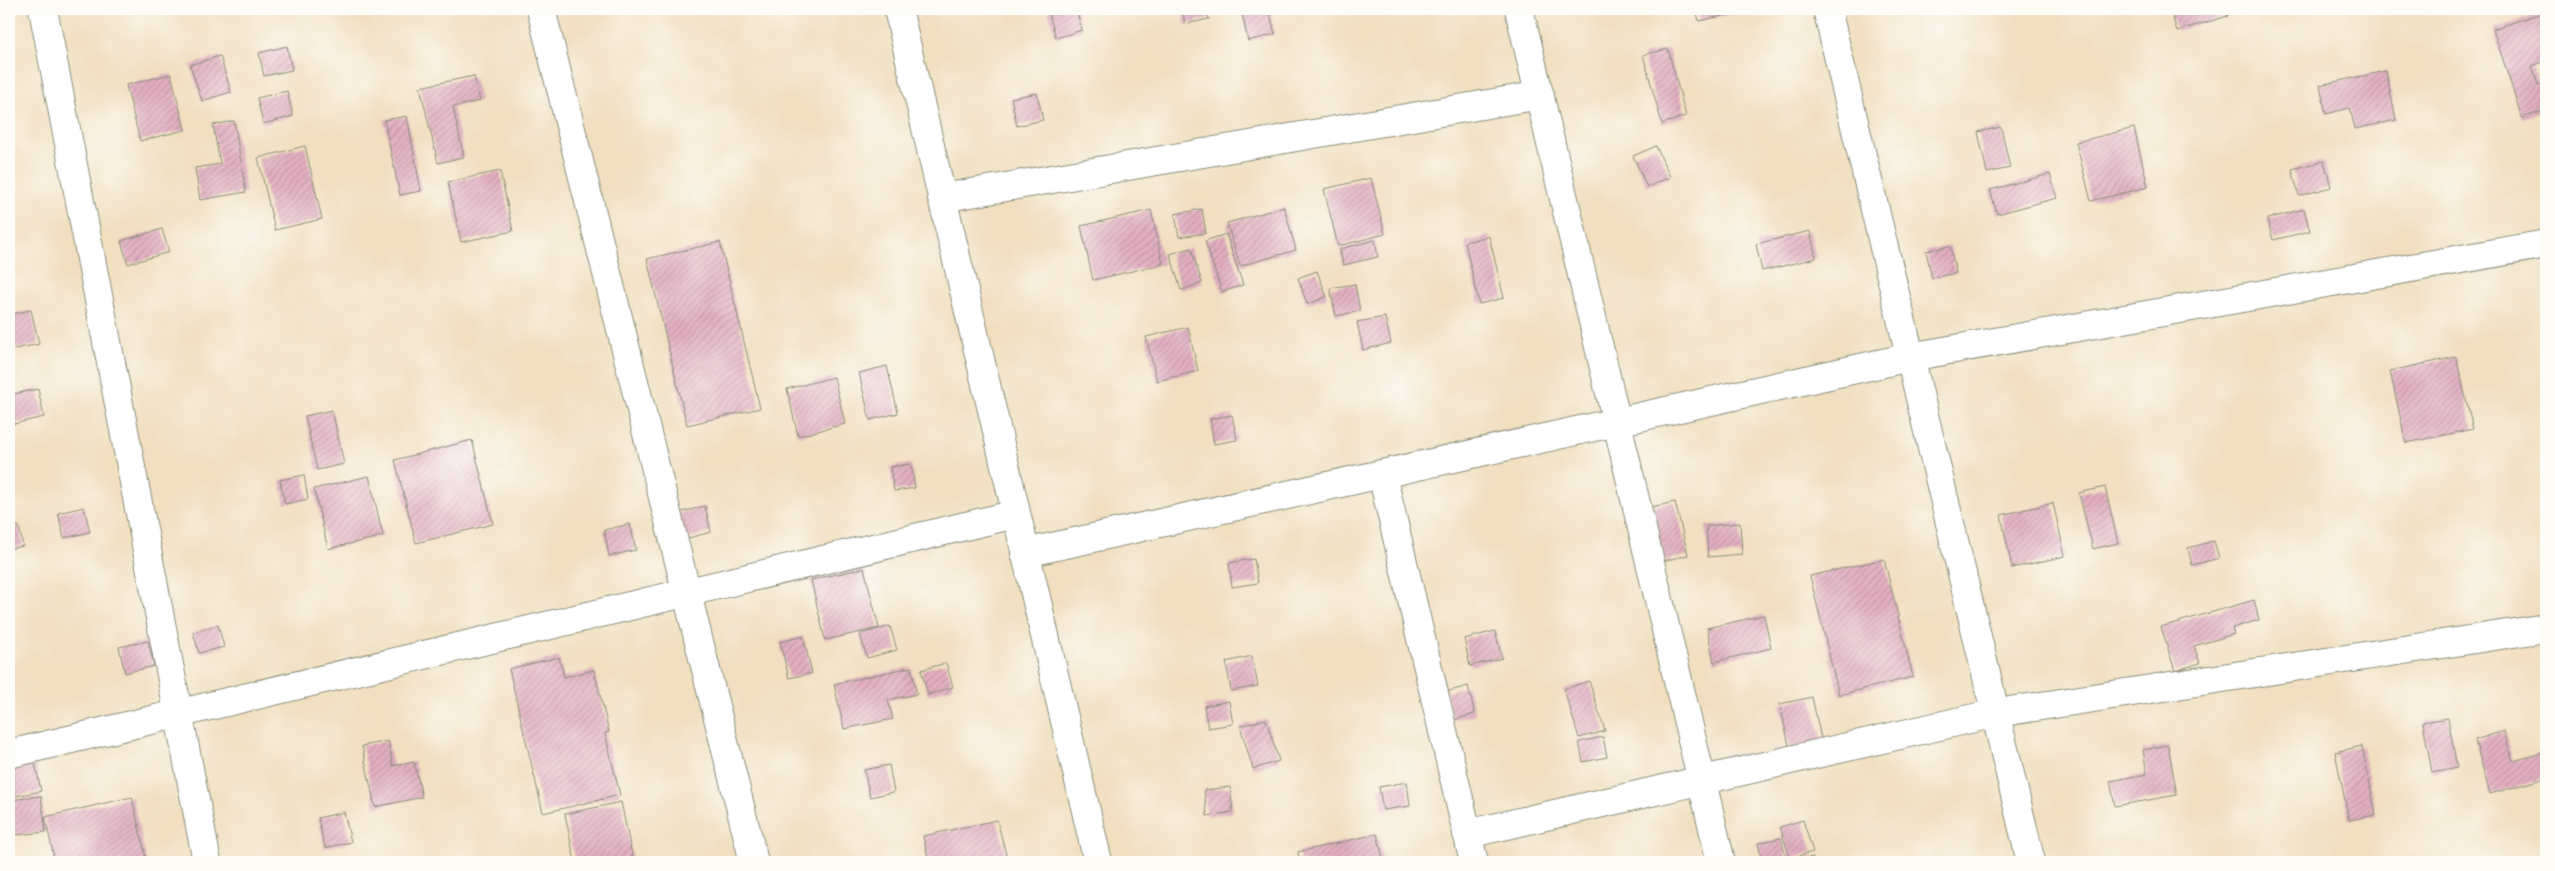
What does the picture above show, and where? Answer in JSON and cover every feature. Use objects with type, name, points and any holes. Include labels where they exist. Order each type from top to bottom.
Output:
[{"type":"street","points":[[43,9],[207,862]]},
{"type":"street","points":[[541,9],[754,862]]},
{"type":"street","points":[[898,9],[1098,862]]},
{"type":"street","points":[[1519,9],[1721,862]]},
{"type":"street","points":[[1826,9],[2032,862]]},
{"type":"street","points":[[942,198],[1540,95]]},
{"type":"street","points":[[1025,553],[1910,357],[2546,244]]},
{"type":"street","points":[[1382,474],[1474,862]]},
{"type":"street","points":[[9,754],[1016,514]]},
{"type":"street","points":[[1467,834],[1996,713],[2546,628]]},
{"type":"building","points":[[1076,9],[1082,30],[1056,38],[1048,11]]},
{"type":"building","points":[[1182,9],[1206,9],[1209,19],[1185,24]]},
{"type":"building","points":[[1241,9],[1269,9],[1275,34],[1248,41]]},
{"type":"building","points":[[1696,9],[1750,9],[1750,10],[1699,21]]},
{"type":"building","points":[[2170,9],[2226,9],[2228,16],[2177,31]]},
{"type":"building","points":[[2542,13],[2546,25],[2546,61],[2532,66],[2538,85],[2546,83],[2546,110],[2522,118],[2493,29]]},
{"type":"building","points":[[287,46],[292,70],[264,76],[259,53]]},
{"type":"building","points":[[1668,49],[1686,116],[1662,124],[1643,55]]},
{"type":"building","points":[[220,56],[231,92],[202,101],[190,65]]},
{"type":"building","points":[[2386,71],[2396,120],[2355,129],[2350,108],[2326,114],[2320,85]]},
{"type":"building","points":[[171,74],[185,130],[140,141],[126,85]]},
{"type":"building","points":[[474,76],[480,101],[453,107],[464,157],[438,163],[420,87]]},
{"type":"building","points":[[287,91],[293,116],[263,124],[257,98]]},
{"type":"building","points":[[1037,93],[1043,120],[1017,126],[1011,98]]},
{"type":"building","points":[[407,116],[421,191],[400,195],[384,120]]},
{"type":"building","points":[[234,121],[246,192],[200,200],[195,168],[220,164],[213,125]]},
{"type":"building","points":[[2001,127],[2010,168],[1987,173],[1978,132]]},
{"type":"building","points":[[2134,128],[2148,187],[2091,201],[2076,142]]},
{"type":"building","points":[[305,146],[322,219],[275,230],[258,158]]},
{"type":"building","points":[[1656,146],[1670,177],[1647,187],[1633,156]]},
{"type":"building","points":[[2324,161],[2331,187],[2299,196],[2292,169]]},
{"type":"building","points":[[500,171],[513,231],[461,242],[448,182]]},
{"type":"building","points":[[2050,174],[2057,198],[1997,214],[1990,190]]},
{"type":"building","points":[[1371,178],[1385,234],[1338,246],[1324,189]]},
{"type":"building","points":[[1284,207],[1296,250],[1240,266],[1227,223]]},
{"type":"building","points":[[1202,209],[1206,233],[1179,237],[1175,214]]},
{"type":"building","points":[[2304,209],[2310,231],[2273,240],[2267,219]]},
{"type":"building","points":[[1151,210],[1163,264],[1093,280],[1081,226]]},
{"type":"building","points":[[162,229],[169,252],[128,264],[121,241]]},
{"type":"building","points":[[1810,231],[1816,258],[1762,271],[1756,244]]},
{"type":"building","points":[[1226,234],[1243,285],[1222,292],[1205,241]]},
{"type":"building","points":[[1489,236],[1504,298],[1479,304],[1465,242]]},
{"type":"building","points":[[1375,240],[1378,257],[1343,265],[1340,249]]},
{"type":"building","points":[[720,242],[760,408],[687,425],[647,259]]},
{"type":"building","points":[[1950,246],[1956,273],[1932,278],[1926,251]]},
{"type":"building","points":[[1191,248],[1202,283],[1181,290],[1170,254]]},
{"type":"building","points":[[1317,271],[1327,297],[1307,304],[1298,278]]},
{"type":"building","points":[[1355,284],[1360,311],[1336,316],[1330,288]]},
{"type":"building","points":[[31,310],[39,344],[9,350],[9,315]]},
{"type":"building","points":[[1385,317],[1391,343],[1363,350],[1357,322]]},
{"type":"building","points":[[1188,327],[1198,371],[1157,381],[1146,337]]},
{"type":"building","points":[[2456,357],[2473,429],[2406,443],[2390,371]]},
{"type":"building","points":[[887,366],[898,413],[870,420],[859,373]]},
{"type":"building","points":[[834,377],[845,424],[798,436],[787,389]]},
{"type":"building","points":[[38,389],[44,417],[9,425],[9,395]]},
{"type":"building","points":[[332,410],[344,464],[317,470],[305,416]]},
{"type":"building","points":[[1232,415],[1237,440],[1214,444],[1210,419]]},
{"type":"building","points":[[472,440],[493,524],[416,543],[395,460]]},
{"type":"building","points":[[911,464],[915,488],[894,491],[890,467]]},
{"type":"building","points":[[304,475],[308,499],[285,504],[280,480]]},
{"type":"building","points":[[369,476],[383,536],[328,549],[314,489]]},
{"type":"building","points":[[2105,487],[2118,543],[2093,549],[2079,493]]},
{"type":"building","points":[[1675,502],[1688,555],[1659,562],[1647,508]]},
{"type":"building","points":[[2053,503],[2065,556],[2012,568],[2001,515]]},
{"type":"building","points":[[705,506],[711,532],[685,539],[678,513]]},
{"type":"building","points":[[84,507],[90,532],[64,538],[58,513]]},
{"type":"building","points":[[1740,523],[1742,554],[1708,557],[1706,526]]},
{"type":"building","points":[[630,524],[636,550],[609,556],[604,530]]},
{"type":"building","points":[[19,526],[23,546],[9,549],[9,528]]},
{"type":"building","points":[[2214,541],[2219,558],[2192,565],[2188,548]]},
{"type":"building","points":[[1254,559],[1258,583],[1232,587],[1229,563]]},
{"type":"building","points":[[1884,559],[1913,677],[1839,695],[1810,576]]},
{"type":"building","points":[[864,568],[879,628],[825,640],[811,580]]},
{"type":"building","points":[[2254,600],[2259,620],[2232,628],[2234,634],[2194,646],[2200,663],[2175,671],[2161,627]]},
{"type":"building","points":[[1764,615],[1771,648],[1714,662],[1707,628]]},
{"type":"building","points":[[218,625],[224,647],[199,653],[193,632]]},
{"type":"building","points":[[890,626],[897,650],[867,658],[860,634]]},
{"type":"building","points":[[1495,631],[1502,658],[1470,666],[1464,639]]},
{"type":"building","points":[[803,636],[812,673],[789,678],[780,642]]},
{"type":"building","points":[[148,641],[154,666],[125,673],[119,647]]},
{"type":"building","points":[[1252,656],[1258,686],[1231,691],[1226,662]]},
{"type":"building","points":[[559,657],[564,677],[594,670],[609,732],[605,733],[620,795],[543,813],[509,669]]},
{"type":"building","points":[[946,663],[953,687],[928,695],[921,670]]},
{"type":"building","points":[[911,667],[917,694],[888,700],[893,719],[844,729],[834,684]]},
{"type":"building","points":[[1589,681],[1605,731],[1579,738],[1564,689]]},
{"type":"building","points":[[1468,686],[1475,714],[1453,720],[1446,692]]},
{"type":"building","points":[[1812,697],[1822,743],[1790,750],[1780,704]]},
{"type":"building","points":[[1229,701],[1233,724],[1208,728],[1204,706]]},
{"type":"building","points":[[2448,718],[2457,768],[2432,773],[2423,722]]},
{"type":"building","points":[[1266,719],[1279,761],[1253,769],[1240,726]]},
{"type":"building","points":[[2504,731],[2513,761],[2546,752],[2546,778],[2490,794],[2475,740]]},
{"type":"building","points":[[1603,737],[1607,757],[1583,762],[1579,742]]},
{"type":"building","points":[[388,741],[393,766],[414,762],[422,797],[375,807],[362,746]]},
{"type":"building","points":[[2168,745],[2177,795],[2115,806],[2110,781],[2147,774],[2143,750]]},
{"type":"building","points":[[2362,746],[2376,815],[2349,820],[2335,752]]},
{"type":"building","points":[[34,758],[41,791],[11,797],[9,763]]},
{"type":"building","points":[[889,765],[894,792],[870,797],[864,770]]},
{"type":"building","points":[[1407,782],[1410,806],[1383,810],[1379,787]]},
{"type":"building","points":[[1230,787],[1233,812],[1207,816],[1204,790]]},
{"type":"building","points":[[41,796],[46,832],[15,835],[11,800]]},
{"type":"building","points":[[132,797],[147,862],[55,862],[45,817]]},
{"type":"building","points":[[621,802],[633,860],[621,862],[575,862],[565,814]]},
{"type":"building","points":[[344,812],[351,842],[325,848],[318,818]]},
{"type":"building","points":[[997,820],[1008,862],[959,862],[959,860],[929,862],[923,836]]},
{"type":"building","points":[[1803,820],[1813,852],[1790,858],[1780,827]]},
{"type":"building","points":[[1377,834],[1384,862],[1300,862],[1298,852]]},
{"type":"building","points":[[1781,838],[1787,862],[1762,862],[1758,843]]},
{"type":"building","points":[[1813,857],[1815,862],[1792,862],[1792,861]]}]
